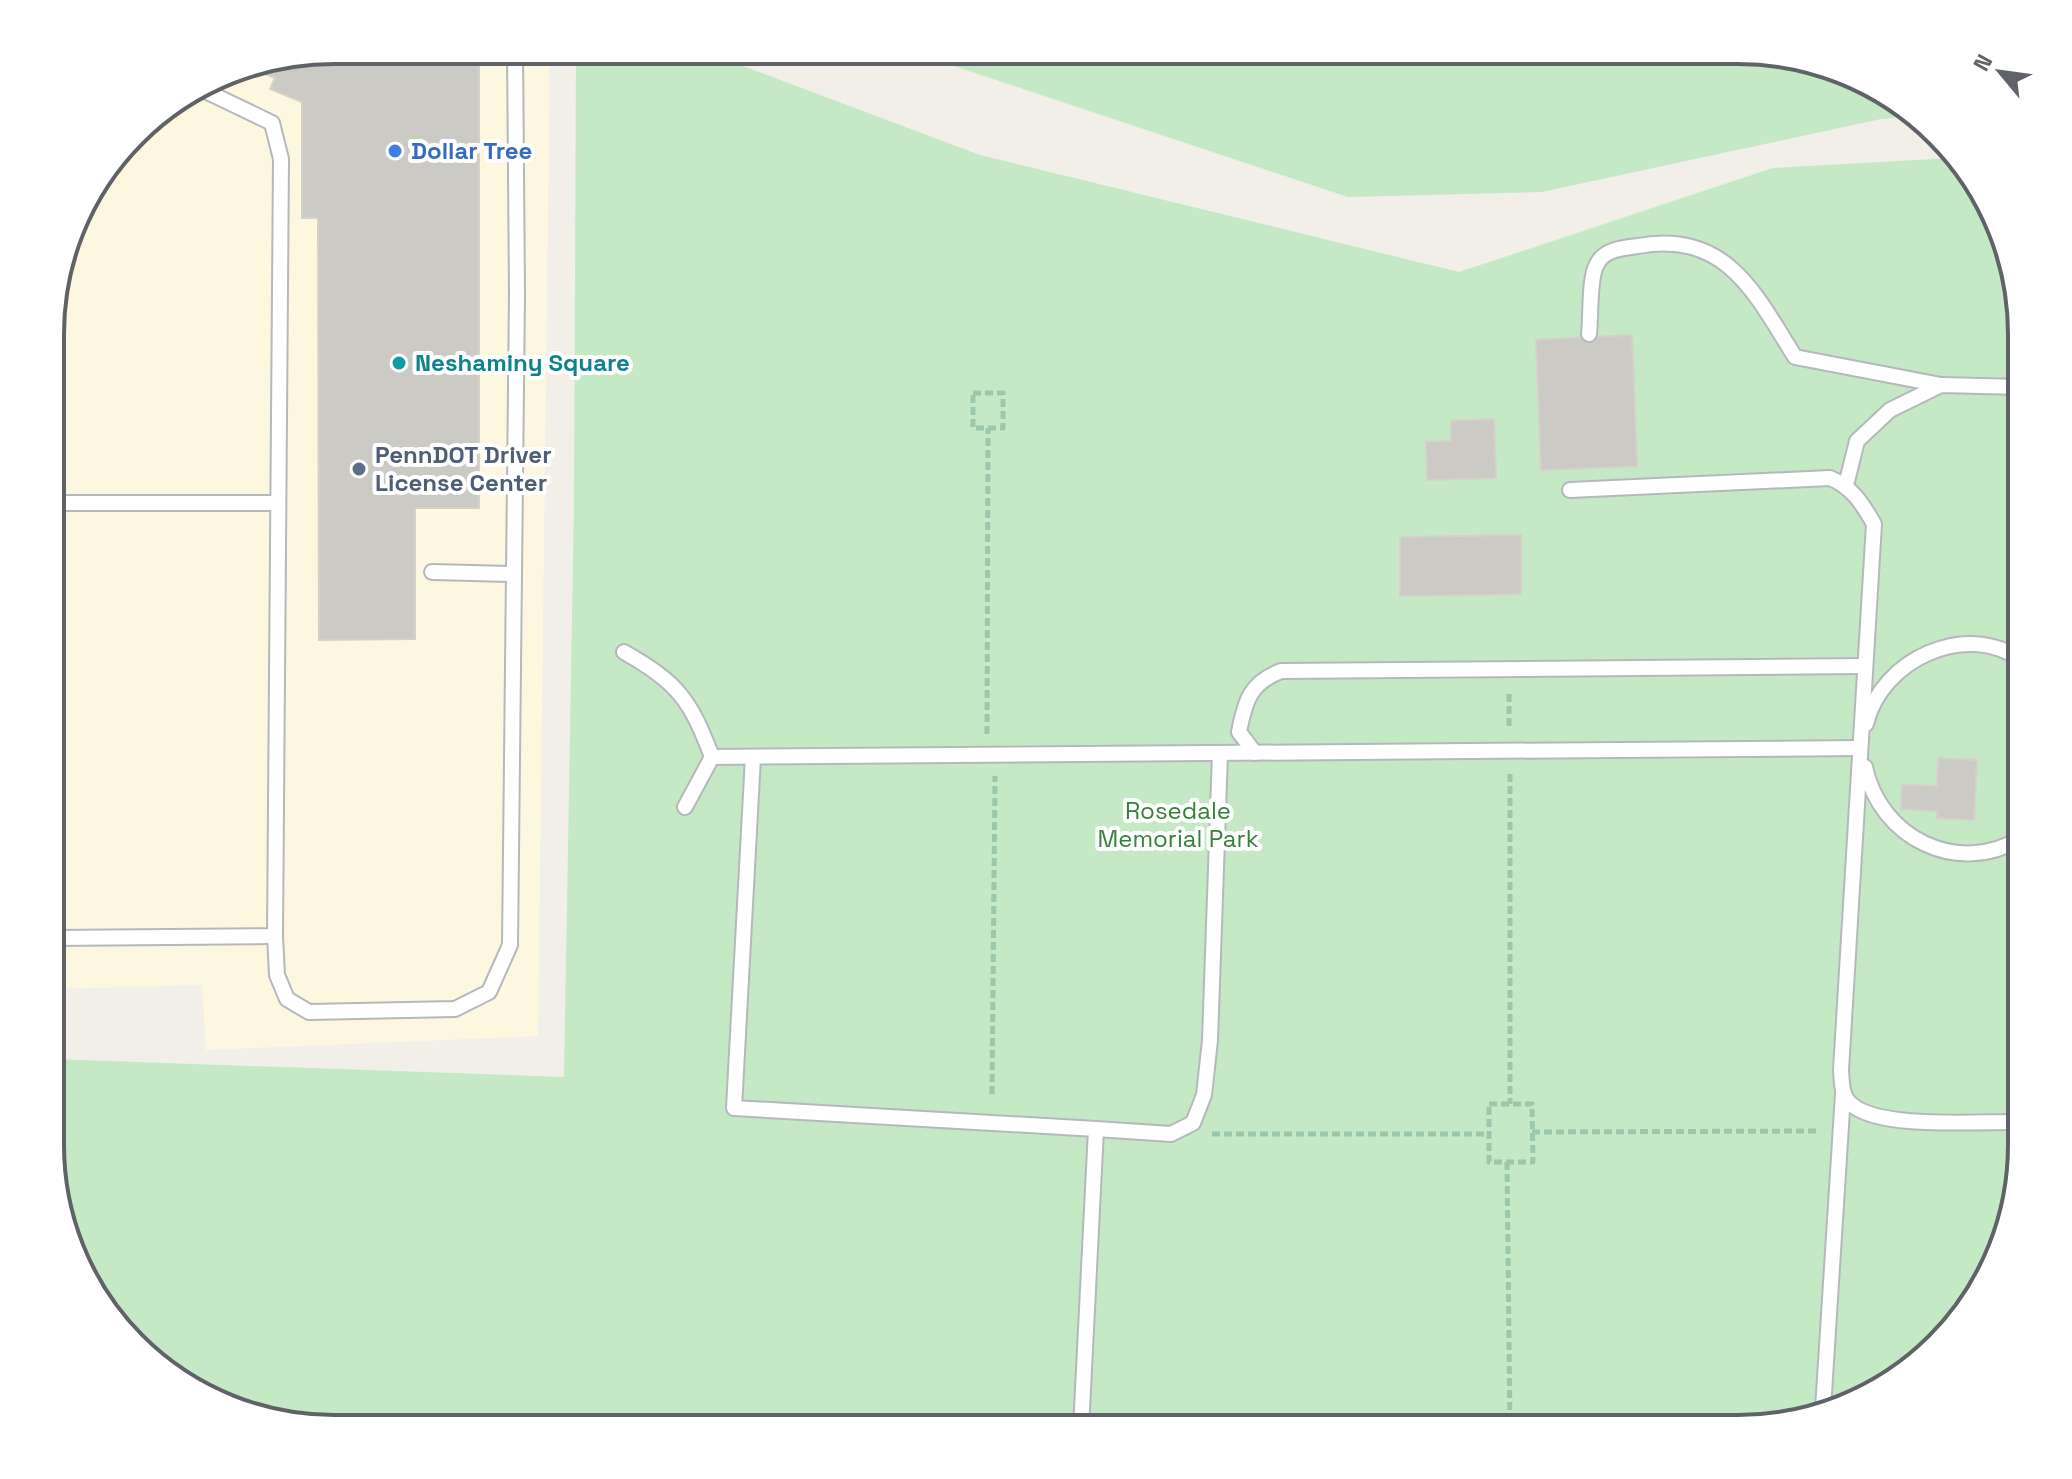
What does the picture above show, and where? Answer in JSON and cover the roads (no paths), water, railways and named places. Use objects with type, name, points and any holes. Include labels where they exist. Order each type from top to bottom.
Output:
[{"type":"lane","points":[[212,94],[272,123],[281,159],[277,975],[287,999],[309,1012],[455,1009],[489,992],[510,945],[515,65]]},
{"type":"lane","points":[[1589,334],[1596,266],[1610,251],[1658,242],[1707,249],[1751,287],[1795,357],[1941,385],[2007,387]]},
{"type":"lane","points":[[1846,485],[1857,441],[1890,410],[1941,385]]},
{"type":"lane","points":[[1570,490],[1830,478],[1846,485],[1874,524],[1823,1401]]},
{"type":"lane","points":[[64,503],[278,503]]},
{"type":"lane","points":[[432,572],[514,574]]},
{"type":"lane","points":[[2007,655],[1980,644],[1945,646],[1912,659],[1886,683],[1868,714],[1860,748],[1868,784],[1885,814],[1910,837],[1941,851],[1974,855],[2007,844]]},
{"type":"lane","points":[[624,652],[676,685],[699,724],[712,757],[685,807]]},
{"type":"lane","points":[[1255,753],[1239,732],[1244,706],[1260,679],[1281,671],[1865,666]]},
{"type":"lane","points":[[712,757],[1860,748]]},
{"type":"lane","points":[[753,757],[734,1108],[1171,1134],[1193,1123],[1204,1095],[1210,1040],[1220,753]]},
{"type":"lane","points":[[65,938],[275,936]]},
{"type":"lane","points":[[1843,1093],[1849,1104],[1868,1115],[2007,1121]]},
{"type":"lane","points":[[1082,1415],[1096,1129]]},
{"type":"place","name":"Dollar Tree","points":[[395,151]]},
{"type":"place","name":"Neshaminy Square","points":[[399,363]]},
{"type":"place","name":"PennDOT Driver License Center","points":[[359,469]]},
{"type":"park label","name":"Rosedale Memorial Park","points":[[1178,825]]}]
